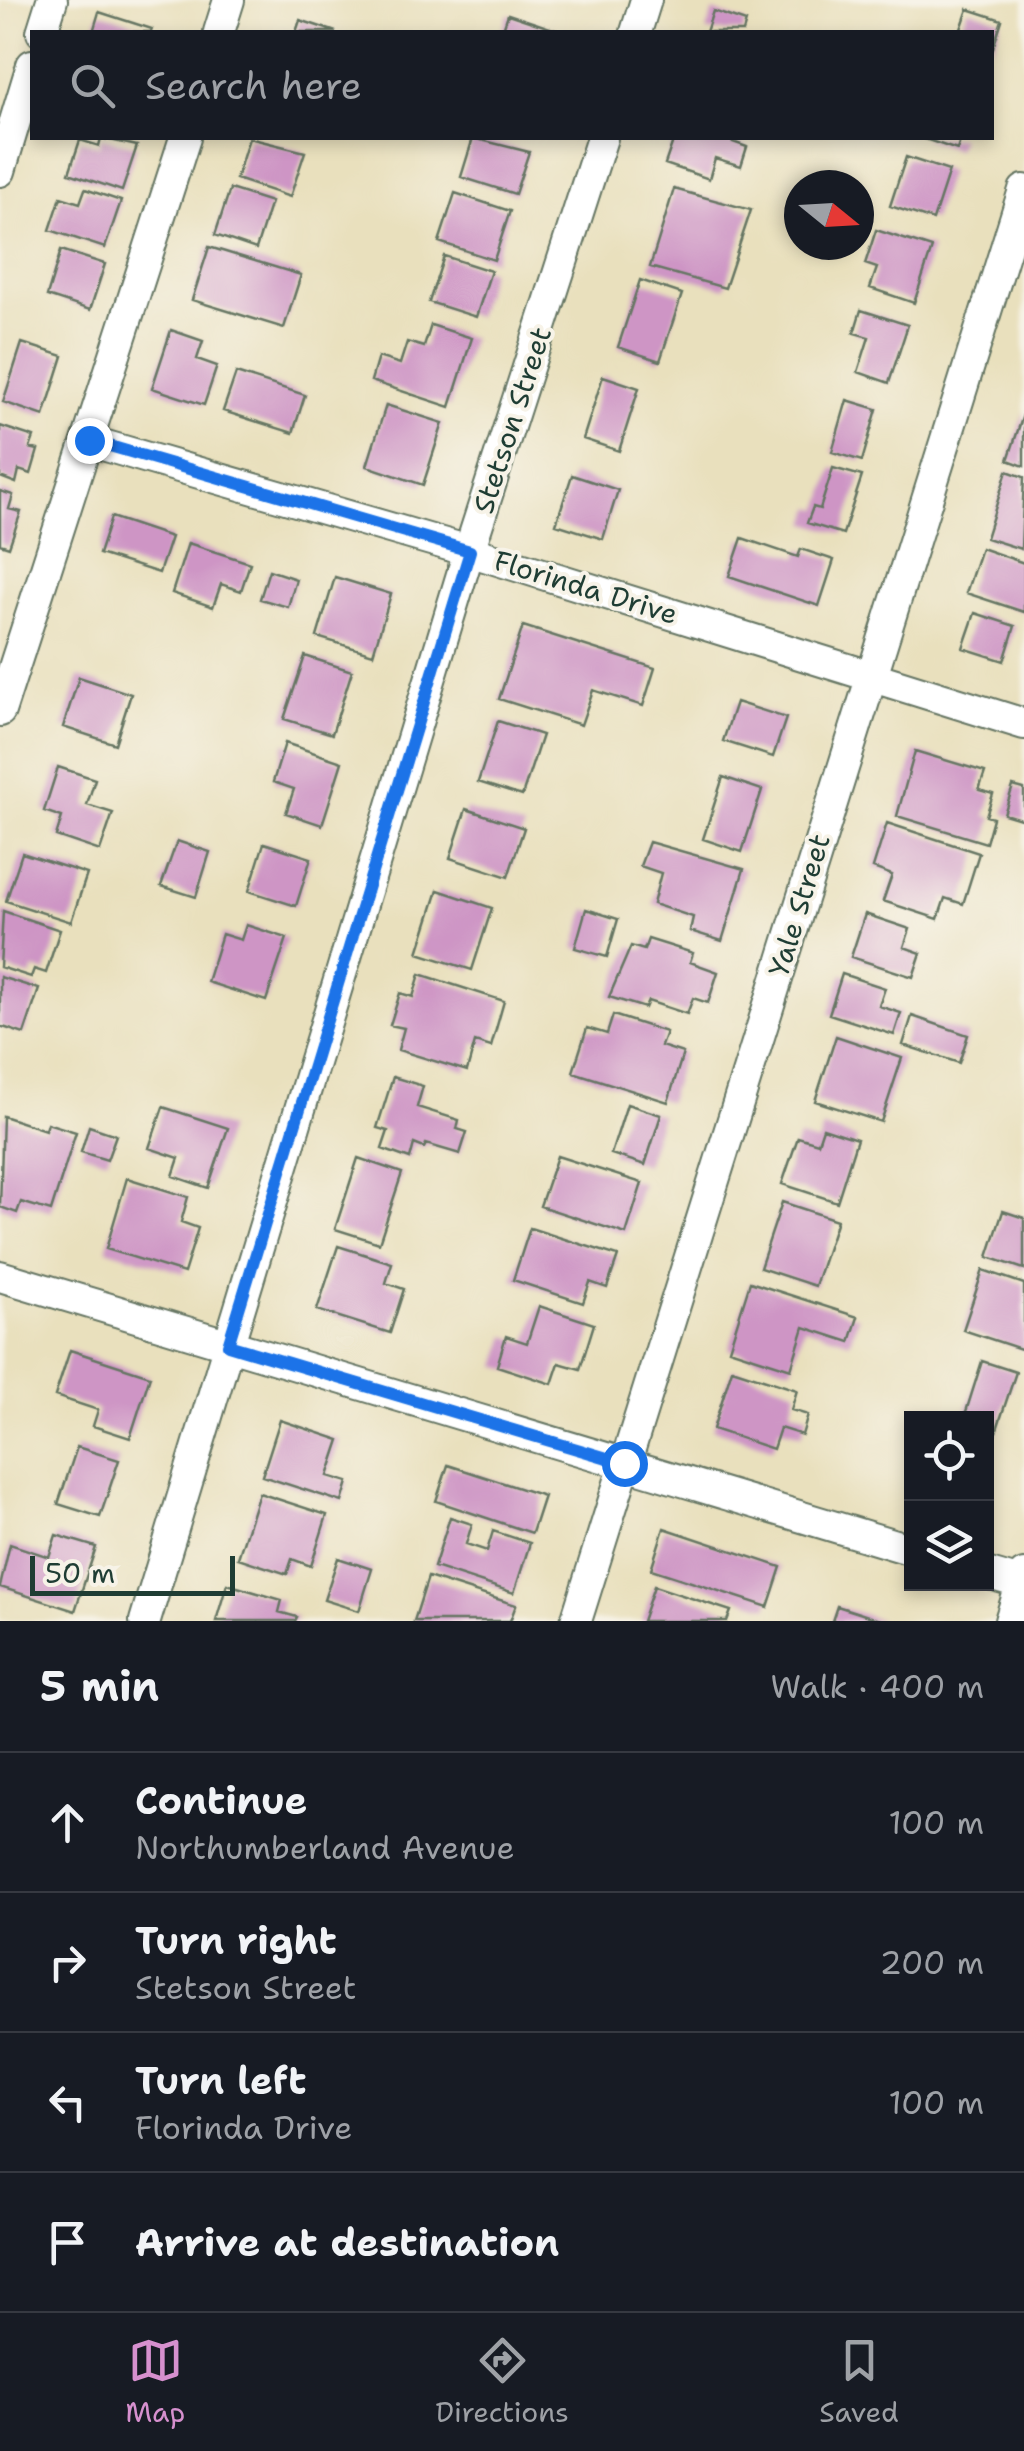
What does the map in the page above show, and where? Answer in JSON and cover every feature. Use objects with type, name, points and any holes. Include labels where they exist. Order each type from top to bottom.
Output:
[{"type":"street","points":[[43,30],[52,0]]},
{"type":"street","points":[[220,30],[229,0]]},
{"type":"street","points":[[637,30],[646,0]]},
{"type":"street","points":[[0,171],[30,72]]},
{"type":"street","points":[[0,711],[10,643],[89,440],[185,140]]},
{"type":"street","name":"Stetson Street","points":[[145,1621],[470,551],[601,140]]},
{"type":"street","name":"Yale Street","points":[[576,1621],[1024,190]]},
{"type":"street","name":"Florinda Drive","points":[[89,440],[470,551],[1024,724]]},
{"type":"street","points":[[0,1276],[904,1548]]},
{"type":"street","points":[[994,1575],[1023,1581],[1010,1621]]},
{"type":"building","points":[[968,9],[1002,20],[994,45],[994,30],[961,30]]},
{"type":"building","points":[[713,11],[746,22],[744,30],[707,30]]},
{"type":"building","points":[[99,12],[152,29],[152,30],[94,30]]},
{"type":"building","points":[[508,14],[556,30],[503,30]]},
{"type":"building","points":[[300,20],[330,30],[297,30]]},
{"type":"building","points":[[80,140],[99,146],[100,140],[110,140],[137,146],[122,191],[69,173]]},
{"type":"building","points":[[248,140],[305,152],[290,197],[236,179]]},
{"type":"building","points":[[472,140],[529,152],[515,194],[461,177]]},
{"type":"building","points":[[673,140],[734,140],[747,147],[741,166],[715,158],[709,179],[665,164]]},
{"type":"building","points":[[928,140],[960,140],[957,150]]},
{"type":"building","points":[[906,157],[949,171],[933,220],[890,206]]},
{"type":"building","points":[[85,189],[121,201],[105,248],[50,230],[61,197],[80,203]]},
{"type":"building","points":[[230,189],[271,202],[256,249],[215,235]]},
{"type":"building","points":[[674,189],[751,210],[725,288],[650,267]]},
{"type":"building","points":[[455,193],[510,211],[494,260],[439,242]]},
{"type":"building","points":[[876,230],[932,248],[914,303],[870,288],[877,268],[865,264],[866,260],[874,260]]},
{"type":"building","points":[[209,247],[301,275],[284,328],[192,300]]},
{"type":"building","points":[[61,250],[105,264],[90,310],[47,296]]},
{"type":"building","points":[[444,256],[491,271],[476,317],[429,302]]},
{"type":"building","points":[[640,280],[682,294],[660,361],[618,347]]},
{"type":"building","points":[[861,310],[908,325],[889,383],[858,372],[869,337],[854,333]]},
{"type":"building","points":[[431,325],[472,338],[450,407],[371,381],[378,357],[400,364],[407,342],[424,347]]},
{"type":"building","points":[[171,330],[203,341],[197,359],[217,366],[204,405],[152,388]]},
{"type":"building","points":[[22,343],[63,356],[44,416],[3,402]]},
{"type":"building","points":[[236,373],[305,395],[293,433],[223,411]]},
{"type":"building","points":[[603,376],[639,388],[619,451],[583,439]]},
{"type":"building","points":[[847,400],[877,409],[862,461],[832,452]]},
{"type":"building","points":[[386,405],[443,423],[423,485],[367,466]]},
{"type":"building","points":[[1024,412],[1024,466],[1008,460]]},
{"type":"building","points":[[0,426],[34,437],[30,448],[38,450],[31,474],[19,470],[16,483],[0,477]]},
{"type":"building","points":[[833,468],[862,476],[843,534],[807,523],[813,507],[820,509]]},
{"type":"building","points":[[1007,471],[1024,477],[1021,549],[986,538]]},
{"type":"building","points":[[572,475],[618,490],[603,539],[556,524]]},
{"type":"building","points":[[0,491],[13,495],[9,509],[21,512],[9,547],[0,544]]},
{"type":"building","points":[[111,517],[171,537],[159,573],[99,554]]},
{"type":"building","points":[[742,538],[798,557],[801,549],[834,560],[819,606],[729,576]]},
{"type":"building","points":[[188,543],[250,563],[241,591],[221,584],[213,607],[172,593]]},
{"type":"building","points":[[981,548],[1024,563],[1024,612],[966,593]]},
{"type":"building","points":[[269,570],[296,579],[288,607],[260,599]]},
{"type":"building","points":[[335,577],[391,594],[373,654],[317,637]]},
{"type":"building","points":[[975,613],[1015,626],[1004,661],[963,648]]},
{"type":"building","points":[[523,626],[655,668],[643,706],[593,690],[581,725],[499,699]]},
{"type":"building","points":[[305,656],[352,671],[332,734],[284,719]]},
{"type":"building","points":[[79,677],[131,694],[115,744],[63,727]]},
{"type":"building","points":[[736,702],[786,718],[773,757],[723,741]]},
{"type":"building","points":[[498,721],[542,735],[522,796],[478,782]]},
{"type":"building","points":[[285,743],[342,762],[322,825],[286,813],[294,789],[273,782]]},
{"type":"building","points":[[915,751],[985,772],[979,790],[993,794],[986,816],[993,818],[986,843],[897,816]]},
{"type":"building","points":[[58,767],[95,779],[87,805],[113,813],[100,851],[56,836],[62,817],[44,811]]},
{"type":"building","points":[[723,777],[762,790],[742,852],[703,839]]},
{"type":"building","points":[[1013,786],[1024,789],[1024,820],[1004,814]]},
{"type":"building","points":[[466,809],[524,828],[508,877],[450,858]]},
{"type":"building","points":[[887,823],[979,853],[963,904],[945,898],[938,919],[883,901],[892,875],[873,868]]},
{"type":"building","points":[[177,841],[210,852],[196,897],[161,886]]},
{"type":"building","points":[[649,842],[744,869],[722,941],[690,931],[693,917],[653,904],[661,873],[640,866]]},
{"type":"building","points":[[264,843],[311,858],[296,906],[249,891]]},
{"type":"building","points":[[22,853],[87,874],[71,922],[6,901]]},
{"type":"building","points":[[438,890],[492,908],[472,970],[418,953]]},
{"type":"building","points":[[586,909],[618,919],[607,957],[575,948]]},
{"type":"building","points":[[3,911],[60,930],[46,973],[34,969],[31,977],[0,967]]},
{"type":"building","points":[[865,914],[910,929],[904,947],[921,953],[913,977],[851,957]]},
{"type":"building","points":[[246,925],[287,938],[266,1001],[207,982],[222,934],[241,940]]},
{"type":"building","points":[[648,939],[693,953],[690,962],[718,972],[708,1003],[693,998],[687,1014],[648,1001],[645,1008],[609,997],[631,946],[644,950]]},
{"type":"building","points":[[420,974],[504,1001],[491,1047],[475,1042],[467,1071],[398,1050],[404,1028],[390,1025],[400,993],[413,997]]},
{"type":"building","points":[[842,974],[885,988],[879,1006],[901,1013],[894,1035],[829,1014]]},
{"type":"building","points":[[0,977],[39,989],[24,1034],[0,1026]]},
{"type":"building","points":[[613,1015],[666,1032],[661,1046],[683,1053],[668,1102],[573,1072],[587,1028],[607,1034]]},
{"type":"building","points":[[912,1016],[968,1035],[959,1063],[903,1045]]},
{"type":"building","points":[[836,1036],[902,1058],[881,1122],[815,1101]]},
{"type":"building","points":[[393,1077],[423,1086],[417,1107],[459,1120],[457,1129],[467,1132],[460,1154],[414,1144],[410,1159],[382,1149],[388,1131],[377,1128]]},
{"type":"building","points":[[627,1104],[661,1115],[645,1165],[611,1154]]},
{"type":"building","points":[[163,1107],[228,1128],[208,1188],[173,1176],[179,1158],[149,1148]]},
{"type":"building","points":[[3,1116],[45,1130],[47,1123],[76,1132],[51,1211],[21,1202],[17,1213],[0,1207]]},
{"type":"building","points":[[89,1126],[116,1135],[107,1160],[81,1152]]},
{"type":"building","points":[[823,1128],[857,1139],[837,1202],[782,1184],[798,1137],[818,1143]]},
{"type":"building","points":[[557,1156],[642,1183],[626,1234],[540,1206]]},
{"type":"building","points":[[358,1158],[402,1173],[379,1243],[335,1229]]},
{"type":"building","points":[[127,1178],[188,1197],[181,1222],[198,1228],[184,1273],[106,1249]]},
{"type":"building","points":[[782,1202],[837,1220],[815,1286],[760,1268]]},
{"type":"building","points":[[1003,1211],[1024,1218],[1024,1269],[988,1257]]},
{"type":"building","points":[[530,1228],[618,1256],[607,1288],[590,1282],[583,1303],[513,1280]]},
{"type":"building","points":[[338,1246],[392,1263],[386,1283],[404,1289],[390,1333],[317,1310]]},
{"type":"building","points":[[983,1270],[1024,1284],[1024,1350],[963,1330]]},
{"type":"building","points":[[750,1282],[858,1317],[850,1342],[804,1327],[791,1369],[729,1349]]},
{"type":"building","points":[[539,1306],[594,1324],[580,1369],[559,1363],[552,1384],[497,1366],[506,1336],[527,1343]]},
{"type":"building","points":[[70,1350],[150,1376],[130,1438],[93,1426],[98,1410],[55,1396]]},
{"type":"building","points":[[982,1361],[1016,1372],[994,1438],[994,1411],[966,1411]]},
{"type":"building","points":[[732,1369],[797,1390],[791,1410],[808,1415],[802,1435],[780,1428],[773,1449],[713,1429]]},
{"type":"building","points":[[280,1420],[340,1440],[328,1476],[348,1482],[342,1502],[262,1476]]},
{"type":"building","points":[[77,1447],[119,1460],[100,1517],[58,1504]]},
{"type":"building","points":[[448,1465],[544,1496],[532,1533],[436,1501]]},
{"type":"building","points":[[259,1493],[327,1515],[311,1566],[292,1559],[287,1574],[238,1558]]},
{"type":"building","points":[[450,1517],[472,1524],[466,1544],[487,1551],[493,1531],[530,1543],[514,1593],[434,1567]]},
{"type":"building","points":[[664,1528],[781,1567],[768,1607],[651,1569]]},
{"type":"building","points":[[56,1535],[96,1547],[75,1611],[0,1587],[10,1544],[49,1557]]},
{"type":"building","points":[[338,1558],[372,1569],[359,1611],[324,1600]]},
{"type":"building","points":[[428,1577],[516,1605],[510,1621],[414,1621]]},
{"type":"building","points":[[227,1584],[282,1600],[279,1612],[297,1617],[295,1621],[216,1621]]},
{"type":"building","points":[[654,1586],[731,1611],[727,1621],[642,1621]]},
{"type":"building","points":[[837,1606],[881,1620],[832,1621]]},
{"type":"route","points":[[89,440],[470,551],[228,1345],[624,1463]]}]
